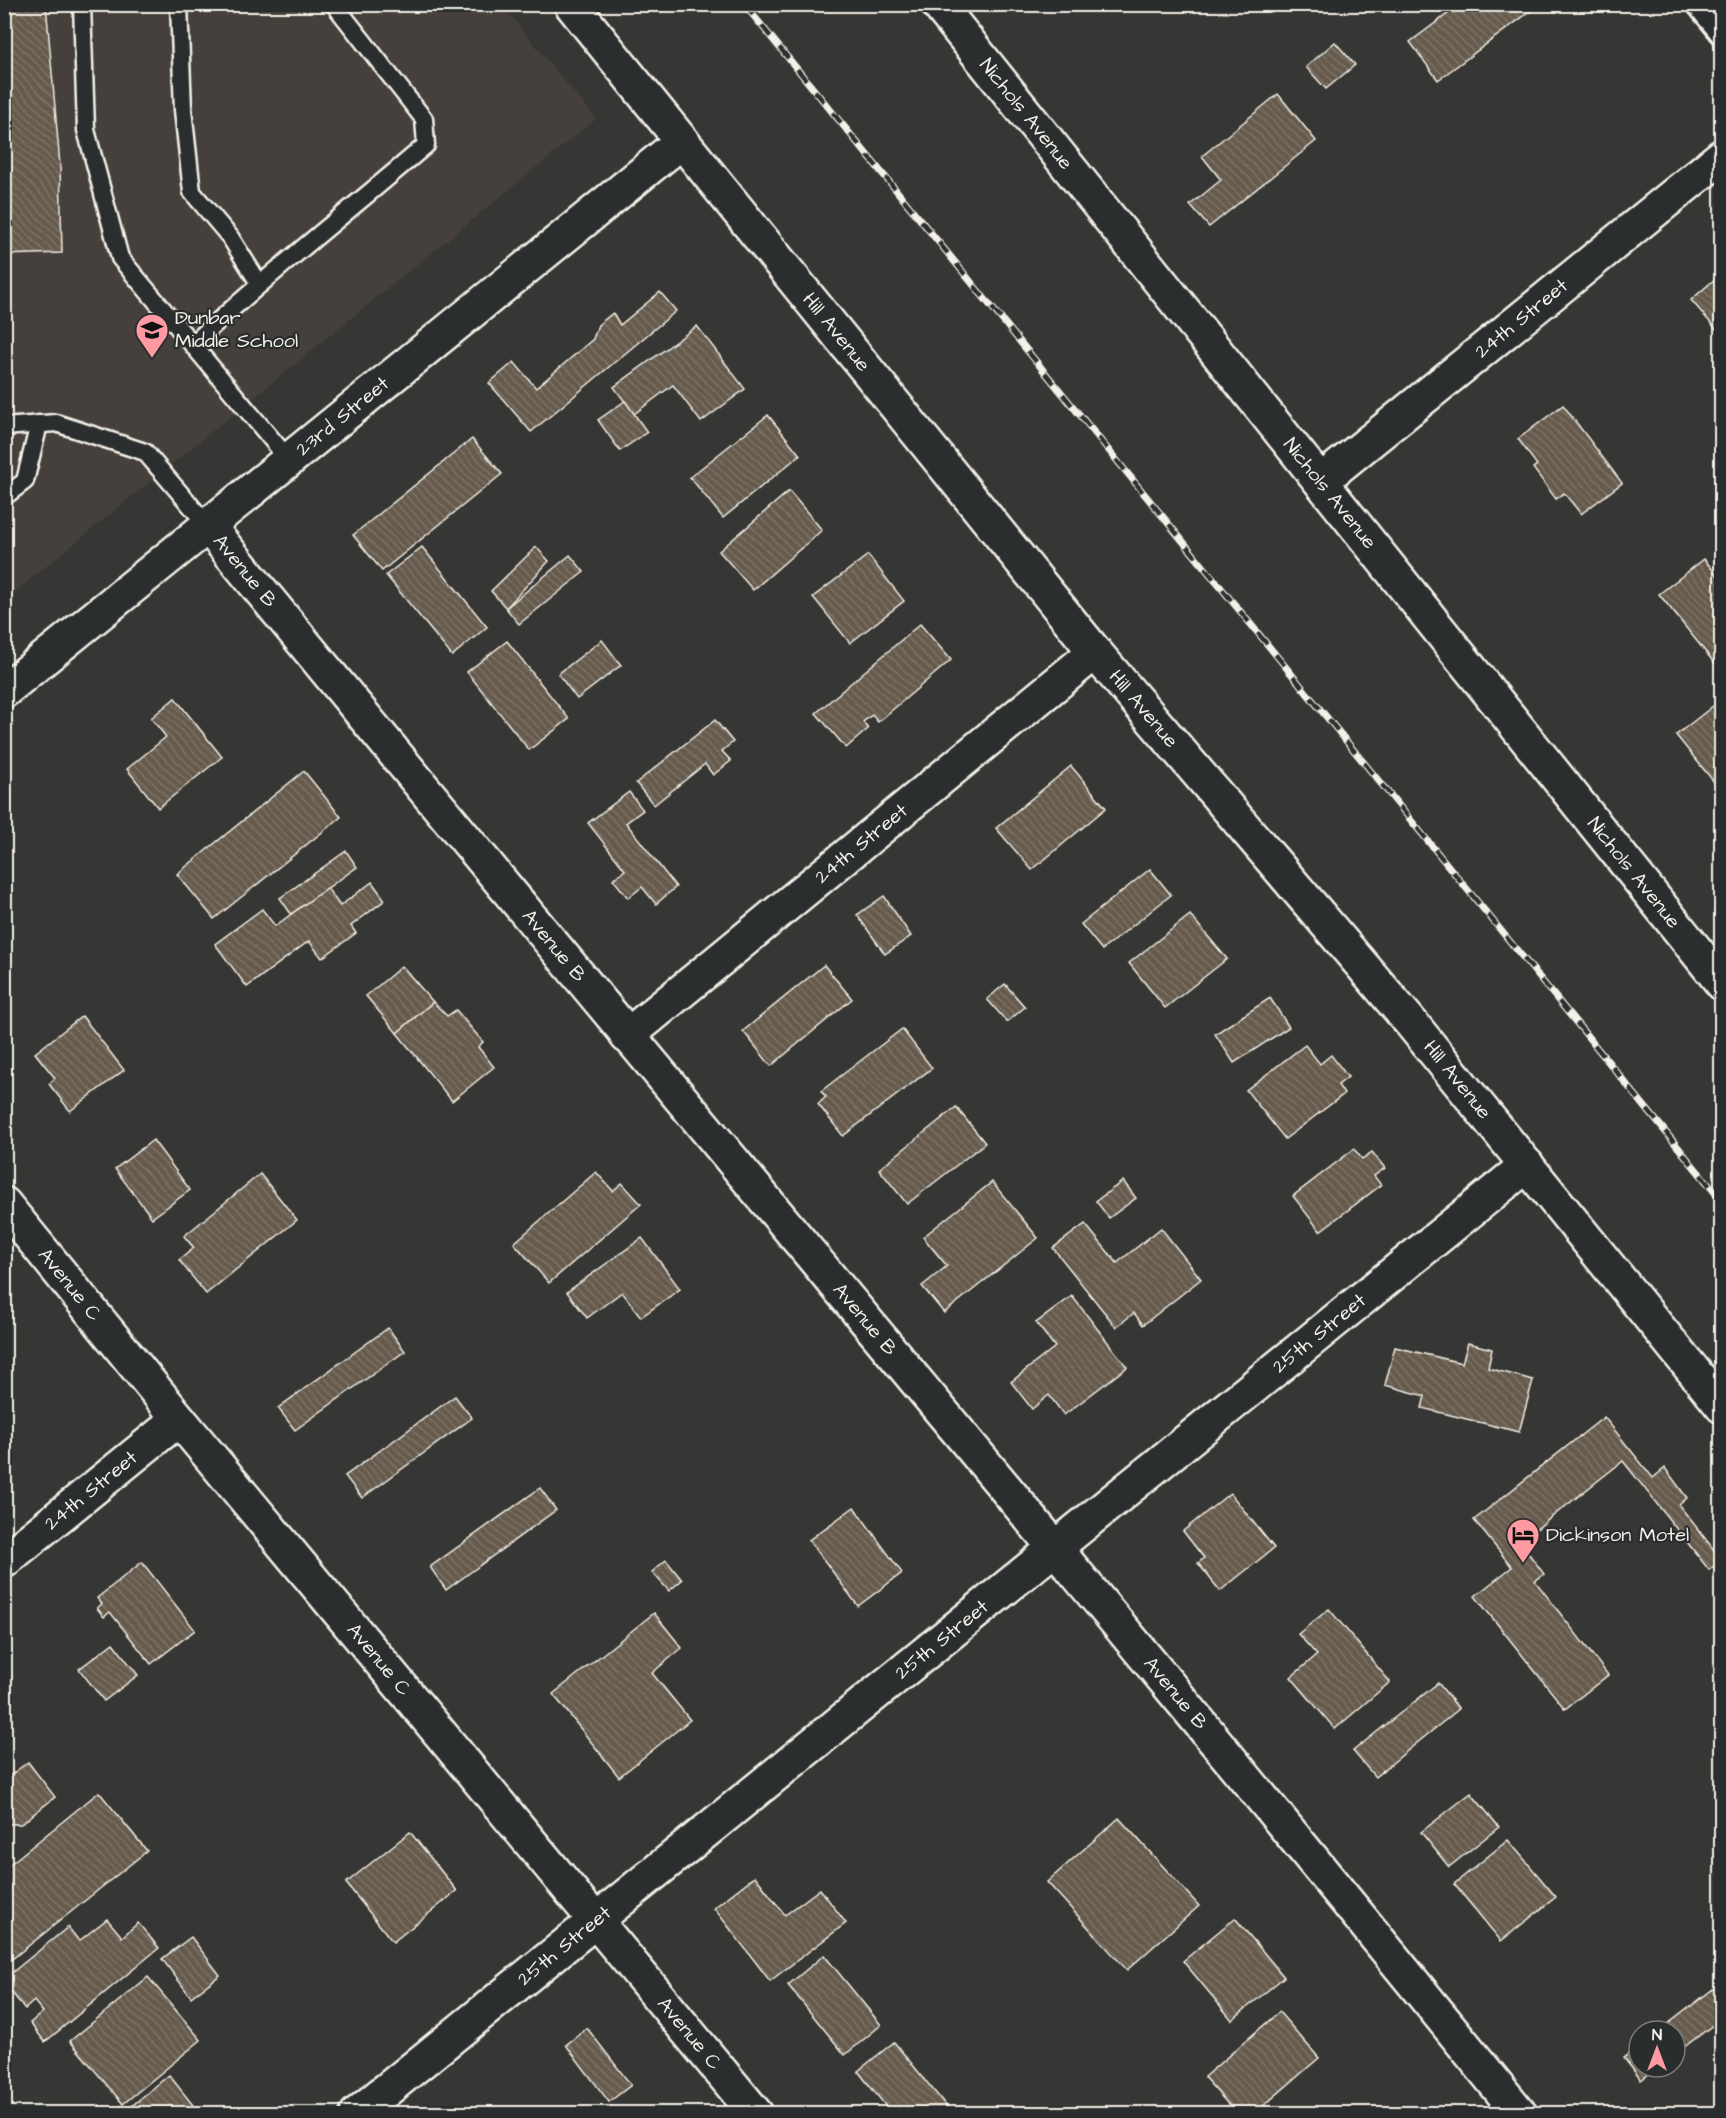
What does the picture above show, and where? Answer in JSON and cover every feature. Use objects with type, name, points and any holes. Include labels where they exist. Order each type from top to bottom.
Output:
[{"type":"street","name":"Hill Avenue","points":[[571,4],[1095,652],[1412,1024],[1722,1406]]},
{"type":"street","name":"Nichols Avenue","points":[[938,4],[1722,983]]},
{"type":"street","name":"23rd Street","points":[[4,690],[682,141]]},
{"type":"street","name":"24th Street","points":[[1321,481],[1722,156]]},
{"type":"street","name":"Avenue B","points":[[208,526],[627,1036],[1055,1547],[1520,2114]]},
{"type":"street","name":"24th Street","points":[[627,1036],[1095,652]]},
{"type":"street","name":"25th Street","points":[[357,2114],[1527,1165]]},
{"type":"street","name":"Avenue C","points":[[4,1204],[179,1419],[756,2114]]},
{"type":"street","name":"24th Street","points":[[4,1561],[179,1419]]},
{"type":"lane","points":[[82,4],[86,130],[120,258],[289,460]]},
{"type":"lane","points":[[179,4],[183,110],[192,192],[230,237],[259,282]]},
{"type":"lane","points":[[193,344],[259,282],[301,252],[426,145],[424,119],[334,4]]},
{"type":"lane","points":[[1694,4],[1722,38]]},
{"type":"lane","points":[[4,427],[56,423],[145,452],[208,526]]},
{"type":"lane","points":[[4,497],[25,481],[39,424]]},
{"type":"shaded area","name":"Dunbar Middle School","points":[[5,5],[502,5],[596,119],[5,600]]},
{"type":"building","points":[[4,4],[46,4],[60,165],[62,253],[4,255]]},
{"type":"building","points":[[1461,4],[1540,4],[1438,80],[1410,42]]},
{"type":"building","points":[[1335,42],[1355,65],[1326,89],[1306,67]]},
{"type":"building","points":[[1278,94],[1316,141],[1209,227],[1190,205],[1221,180],[1202,156]]},
{"type":"building","points":[[1722,273],[1722,336],[1691,300]]},
{"type":"building","points":[[660,292],[676,311],[531,432],[489,383],[514,362],[536,388],[593,339],[598,325],[613,313],[620,325]]},
{"type":"building","points":[[697,326],[745,389],[701,422],[673,385],[634,414],[614,387]]},
{"type":"building","points":[[625,401],[647,432],[620,451],[598,420]]},
{"type":"building","points":[[1563,405],[1622,483],[1581,514],[1564,493],[1556,499],[1533,468],[1537,465],[1518,439]]},
{"type":"building","points":[[768,415],[800,455],[723,518],[690,477]]},
{"type":"building","points":[[472,439],[502,474],[382,571],[353,535]]},
{"type":"building","points":[[789,491],[822,530],[753,590],[719,551]]},
{"type":"building","points":[[422,547],[487,627],[452,656],[386,575]]},
{"type":"building","points":[[536,547],[549,561],[506,608],[491,591]]},
{"type":"building","points":[[570,555],[584,572],[519,624],[506,608]]},
{"type":"building","points":[[868,555],[904,601],[850,643],[813,597]]},
{"type":"building","points":[[1704,559],[1722,581],[1722,661],[1716,665],[1659,594]]},
{"type":"building","points":[[920,624],[951,660],[878,722],[872,715],[863,722],[868,729],[846,748],[816,713]]},
{"type":"building","points":[[602,640],[621,665],[577,699],[558,674]]},
{"type":"building","points":[[507,641],[569,719],[529,750],[467,672]]},
{"type":"building","points":[[175,698],[222,757],[158,808],[127,769],[166,737],[151,718]]},
{"type":"building","points":[[1722,699],[1722,792],[1676,735]]},
{"type":"building","points":[[715,720],[733,742],[722,751],[731,761],[713,775],[705,764],[654,805],[636,783]]},
{"type":"building","points":[[1071,766],[1106,808],[1032,870],[996,828]]},
{"type":"building","points":[[304,771],[341,817],[214,919],[177,874]]},
{"type":"building","points":[[629,792],[643,810],[626,823],[676,887],[656,904],[642,887],[628,898],[613,879],[625,870],[588,823]]},
{"type":"building","points":[[346,851],[357,867],[291,914],[280,898]]},
{"type":"building","points":[[1150,869],[1171,895],[1102,950],[1081,924]]},
{"type":"building","points":[[372,882],[385,900],[351,926],[356,933],[322,958],[309,941],[247,987],[215,944],[262,909],[275,926],[327,888],[340,906]]},
{"type":"building","points":[[884,896],[911,936],[885,954],[857,915]]},
{"type":"building","points":[[1190,915],[1227,959],[1165,1008],[1129,963]]},
{"type":"building","points":[[824,965],[852,999],[771,1066],[743,1031]]},
{"type":"building","points":[[402,966],[433,1002],[397,1033],[366,996]]},
{"type":"building","points":[[1005,984],[1025,1007],[1007,1022],[987,999]]},
{"type":"building","points":[[1270,998],[1289,1027],[1234,1063],[1215,1034]]},
{"type":"building","points":[[433,1002],[447,1016],[456,1010],[483,1042],[478,1047],[494,1067],[452,1101],[397,1033]]},
{"type":"building","points":[[82,1016],[124,1070],[70,1111],[49,1084],[55,1078],[35,1053]]},
{"type":"building","points":[[902,1029],[932,1068],[843,1136],[818,1104],[826,1097],[821,1091]]},
{"type":"building","points":[[1305,1045],[1320,1064],[1331,1055],[1348,1077],[1338,1085],[1344,1094],[1285,1139],[1246,1090]]},
{"type":"building","points":[[956,1107],[985,1143],[907,1204],[879,1169]]},
{"type":"building","points":[[153,1140],[190,1190],[152,1218],[115,1169]]},
{"type":"building","points":[[1354,1149],[1362,1159],[1372,1152],[1385,1168],[1374,1176],[1381,1185],[1320,1231],[1293,1196]]},
{"type":"building","points":[[596,1172],[613,1191],[622,1183],[641,1204],[549,1283],[514,1243]]},
{"type":"building","points":[[260,1174],[297,1220],[206,1294],[179,1260],[194,1248],[184,1236]]},
{"type":"building","points":[[1123,1181],[1136,1198],[1109,1218],[1096,1201]]},
{"type":"building","points":[[992,1182],[1038,1238],[944,1313],[922,1286],[947,1266],[923,1237]]},
{"type":"building","points":[[1085,1224],[1117,1263],[1161,1228],[1201,1279],[1143,1325],[1134,1313],[1116,1327],[1053,1248]]},
{"type":"building","points":[[642,1238],[680,1289],[641,1317],[622,1292],[587,1318],[567,1292]]},
{"type":"building","points":[[1072,1296],[1127,1367],[1064,1415],[1049,1395],[1032,1409],[1011,1382],[1055,1347],[1036,1323]]},
{"type":"building","points":[[388,1328],[405,1351],[295,1430],[278,1408]]},
{"type":"building","points":[[1468,1343],[1492,1349],[1488,1368],[1533,1380],[1519,1432],[1422,1408],[1425,1396],[1385,1385],[1395,1347],[1462,1363]]},
{"type":"building","points":[[455,1396],[472,1418],[362,1498],[345,1476]]},
{"type":"building","name":"Dickinson Motel","points":[[1604,1417],[1653,1478],[1665,1468],[1687,1498],[1679,1505],[1722,1560],[1709,1570],[1623,1461],[1520,1542],[1544,1574],[1535,1581],[1608,1675],[1565,1709],[1475,1596],[1512,1567],[1474,1520]]},
{"type":"building","points":[[540,1488],[556,1510],[446,1590],[430,1567]]},
{"type":"building","points":[[1230,1493],[1274,1548],[1220,1591],[1198,1563],[1204,1558],[1183,1531]]},
{"type":"building","points":[[854,1507],[902,1573],[858,1606],[809,1540]]},
{"type":"building","points":[[666,1560],[682,1580],[669,1591],[652,1572]]},
{"type":"building","points":[[142,1562],[195,1630],[151,1664],[110,1612],[104,1617],[97,1608],[102,1604],[97,1598]]},
{"type":"building","points":[[1329,1609],[1390,1682],[1335,1729],[1291,1677],[1317,1655],[1298,1634]]},
{"type":"building","points":[[654,1613],[682,1648],[652,1673],[690,1720],[619,1777],[553,1694]]},
{"type":"building","points":[[113,1643],[138,1675],[104,1701],[79,1669]]},
{"type":"building","points":[[1438,1683],[1459,1709],[1375,1777],[1353,1751]]},
{"type":"building","points":[[28,1762],[55,1797],[21,1824],[4,1824],[4,1780]]},
{"type":"building","points":[[99,1792],[147,1851],[12,1959],[4,1950],[4,1869]]},
{"type":"building","points":[[1471,1793],[1499,1827],[1449,1867],[1421,1832]]},
{"type":"building","points":[[1119,1818],[1199,1906],[1127,1970],[1047,1882]]},
{"type":"building","points":[[410,1832],[457,1891],[393,1942],[346,1883]]},
{"type":"building","points":[[1508,1840],[1556,1897],[1501,1941],[1454,1884]]},
{"type":"building","points":[[755,1876],[785,1915],[820,1889],[846,1923],[770,1981],[714,1908]]},
{"type":"building","points":[[1235,1918],[1284,1977],[1232,2020],[1183,1961]]},
{"type":"building","points":[[107,1919],[122,1937],[138,1923],[159,1948],[45,2042],[30,2023],[43,2012],[34,2001],[25,2009],[4,1983],[4,1979],[68,1927],[79,1941]]},
{"type":"building","points":[[191,1937],[220,1975],[191,1997],[162,1959]]},
{"type":"building","points":[[824,1955],[881,2025],[845,2055],[788,1985]]},
{"type":"building","points":[[148,1977],[201,2040],[123,2104],[70,2041]]},
{"type":"building","points":[[1722,1982],[1722,2018],[1687,2045],[1687,2019],[1674,2019]]},
{"type":"building","points":[[1279,2012],[1319,2058],[1254,2114],[1237,2114],[1204,2077]]},
{"type":"building","points":[[587,2028],[631,2085],[609,2102],[566,2045]]},
{"type":"building","points":[[894,2042],[952,2113],[892,2114],[858,2071]]},
{"type":"building","points":[[169,2075],[200,2114],[122,2114]]},
{"type":"railway","points":[[744,4],[1722,1201]]},
{"type":"place","name":"Dunbar Middle School","points":[[152,359]]},
{"type":"place","name":"Dickinson Motel","points":[[1523,1564]]}]
